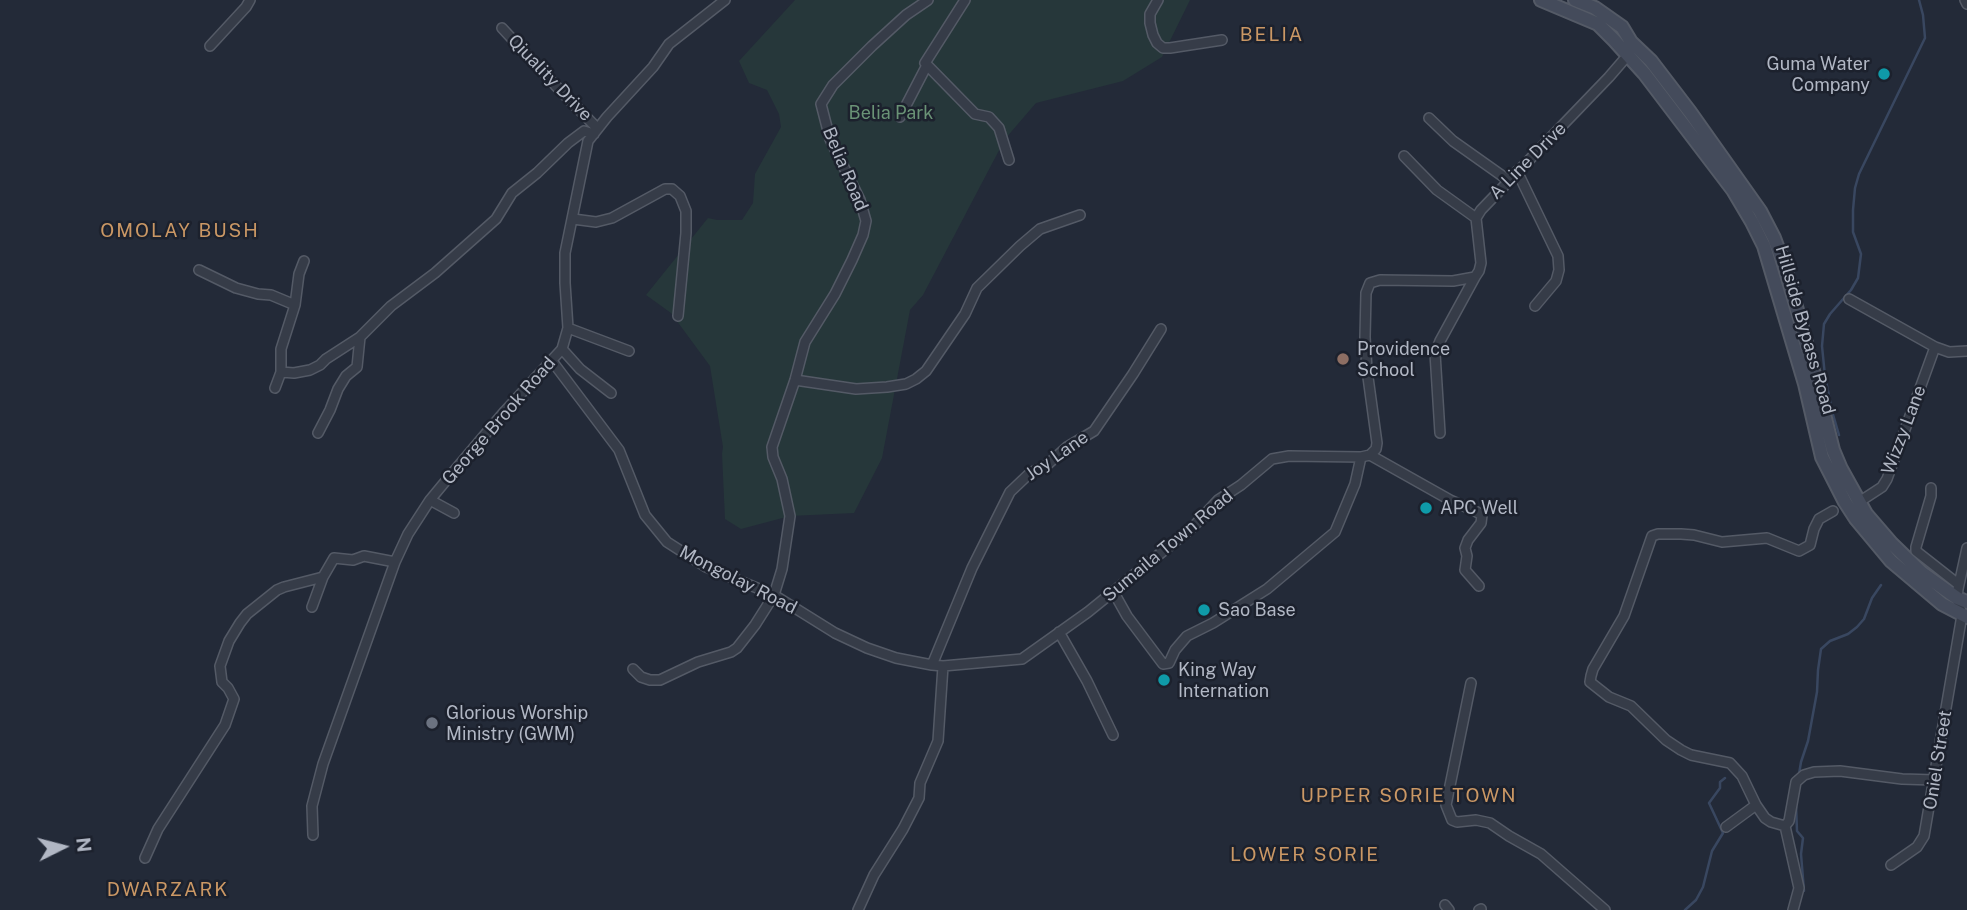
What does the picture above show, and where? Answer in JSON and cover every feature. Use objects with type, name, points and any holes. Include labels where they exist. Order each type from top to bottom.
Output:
[{"type":"main road","name":"Hillside Bypass Road","points":[[1541,0],[1598,24],[1651,61],[1760,211],[1784,265],[1833,450],[1841,469],[1866,514],[1908,561],[1962,600]]},
{"type":"main road","name":"Hillside Bypass Road","points":[[1575,0],[1595,8],[1622,27],[1629,48],[1733,190],[1752,222],[1764,246],[1777,286],[1805,384],[1822,457],[1845,502],[1891,561],[1942,604],[1964,616]]},
{"type":"street","points":[[210,46],[250,0]]},
{"type":"street","name":"George Brook Road","points":[[313,835],[313,797],[323,764],[395,562],[408,534],[430,500],[505,411],[562,349],[568,328],[565,253],[588,141],[653,67],[669,44],[725,0]]},
{"type":"street","name":"Belia Road","points":[[795,380],[805,342],[835,293],[863,235],[866,221],[860,200],[830,139],[821,104],[833,85],[872,46],[906,15],[928,0]]},
{"type":"street","points":[[965,0],[925,63],[975,114],[989,117],[999,128],[1009,160]]},
{"type":"street","points":[[1158,0],[1150,14],[1150,23],[1157,43],[1163,48],[1222,40]]},
{"type":"street","name":"Qiuality Drive","points":[[502,28],[596,131]]},
{"type":"street","name":"A Line Drive","points":[[1476,218],[1508,180],[1555,134],[1629,48]]},
{"type":"street","points":[[900,117],[928,65]]},
{"type":"street","points":[[1429,118],[1452,141],[1508,180]]},
{"type":"street","points":[[281,372],[310,370],[360,337],[391,306],[435,274],[496,219],[512,193],[576,136],[584,131],[596,131]]},
{"type":"street","points":[[1404,156],[1437,190],[1476,218],[1481,263],[1479,271],[1440,341],[1436,354],[1440,433]]},
{"type":"street","points":[[1517,171],[1558,256],[1559,270],[1556,281],[1535,306]]},
{"type":"street","points":[[573,219],[596,222],[612,218],[665,189],[672,189],[680,195],[686,211],[686,233],[678,316]]},
{"type":"street","points":[[633,669],[641,677],[660,680],[698,662],[731,652],[749,633],[774,595],[782,569],[790,516],[772,447],[795,380],[856,389],[906,384],[916,379],[926,371],[965,314],[977,288],[1040,229],[1080,215]]},
{"type":"street","points":[[275,388],[281,372],[281,349],[295,305],[303,261]]},
{"type":"street","points":[[199,270],[236,288],[271,295],[295,305]]},
{"type":"street","points":[[1113,592],[1127,616],[1163,664],[1169,663],[1175,650],[1187,636],[1267,589],[1335,532],[1365,456],[1376,449],[1377,443],[1365,337],[1366,293],[1370,283],[1380,280],[1453,281],[1475,277]]},
{"type":"street","points":[[1849,299],[1935,348],[1949,352],[1967,351]]},
{"type":"street","points":[[568,328],[629,351]]},
{"type":"street","name":"Joy Lane","points":[[932,665],[972,568],[1010,492],[1030,473],[1047,465],[1067,447],[1094,431],[1161,329]]},
{"type":"street","points":[[318,433],[338,389],[346,376],[357,367],[360,337]]},
{"type":"street","name":"Wizzy Lane","points":[[1859,502],[1882,487],[1887,479],[1935,348]]},
{"type":"street","points":[[562,349],[580,369],[611,393]]},
{"type":"street","name":"Mongolay Road","points":[[552,360],[619,450],[645,515],[667,542],[706,567],[774,595],[835,633],[867,648],[896,658],[932,665]]},
{"type":"street","name":"Sumaila Town Road","points":[[932,665],[1022,659],[1113,592],[1194,527],[1218,500],[1272,459],[1289,456],[1365,456]]},
{"type":"street","points":[[1365,456],[1475,510],[1482,516],[1481,523],[1465,548],[1465,570],[1479,586]]},
{"type":"street","points":[[1931,488],[1916,551],[1958,584]]},
{"type":"street","points":[[430,500],[454,513]]},
{"type":"street","points":[[1785,826],[1765,818],[1742,776],[1730,763],[1691,755],[1681,750],[1666,740],[1632,706],[1609,697],[1590,682],[1592,669],[1624,616],[1652,536],[1670,533],[1694,535],[1722,542],[1767,538],[1799,551],[1810,545],[1819,519],[1833,511]]},
{"type":"street","name":"Oniel Street","points":[[1891,865],[1923,841],[1964,616],[1958,584],[1967,548]]},
{"type":"street","points":[[312,607],[323,577],[334,558],[353,560],[370,556],[395,562]]},
{"type":"street","points":[[145,858],[158,829],[225,725],[234,699],[222,682],[220,666],[229,641],[240,623],[247,614],[284,587],[323,577]]},
{"type":"street","points":[[1059,632],[1113,735]]},
{"type":"street","points":[[858,910],[874,875],[919,798],[920,783],[937,741],[943,666]]},
{"type":"street","points":[[1471,682],[1446,805],[1452,820],[1490,822],[1541,855],[1605,910]]},
{"type":"street","points":[[1785,826],[1789,821],[1796,782],[1804,775],[1840,771],[1902,779],[1935,780]]},
{"type":"street","points":[[1726,827],[1756,805]]},
{"type":"street","points":[[1785,826],[1799,888],[1793,910]]},
{"type":"green space","name":"Belia Park","points":[[795,0],[1190,0],[1162,57],[1123,81],[1036,103],[1005,139],[923,295],[910,310],[882,458],[854,513],[790,516],[741,529],[725,519],[723,447],[710,366],[671,313],[646,295],[708,218],[742,220],[753,203],[755,174],[781,127],[779,114],[767,90],[749,83],[739,61]]},
{"type":"waterway","points":[[1839,435],[1825,376],[1822,346],[1824,324],[1858,278],[1861,254],[1853,232],[1855,188],[1859,174],[1925,38],[1919,0]]},
{"type":"waterway","points":[[1799,774],[1817,692],[1821,649],[1830,641],[1857,627],[1864,619],[1872,598],[1881,585]]},
{"type":"waterway","points":[[1685,910],[1696,900],[1703,887],[1712,851],[1723,833],[1709,803],[1725,778]]},
{"type":"waterway","points":[[1796,805],[1797,831],[1803,838],[1801,854],[1804,891],[1801,891]]},
{"type":"place","name":"Guma Water Company","points":[[1884,74]]},
{"type":"place","name":"Providence School","points":[[1343,359]]},
{"type":"place","name":"APC Well","points":[[1426,508]]},
{"type":"place","name":"Sao Base","points":[[1204,610]]},
{"type":"place","name":"King Way Internation","points":[[1164,680]]},
{"type":"place","name":"Glorious Worship Ministry (GWM)","points":[[432,723]]},
{"type":"district","name":"BELIA","points":[[1272,35]]},
{"type":"district","name":"OMOLAY BUSH","points":[[180,231]]},
{"type":"district","name":"UPPER SORIE TOWN","points":[[1409,796]]},
{"type":"district","name":"LOWER SORIE","points":[[1305,855]]},
{"type":"district","name":"DWARZARK","points":[[168,890]]}]
